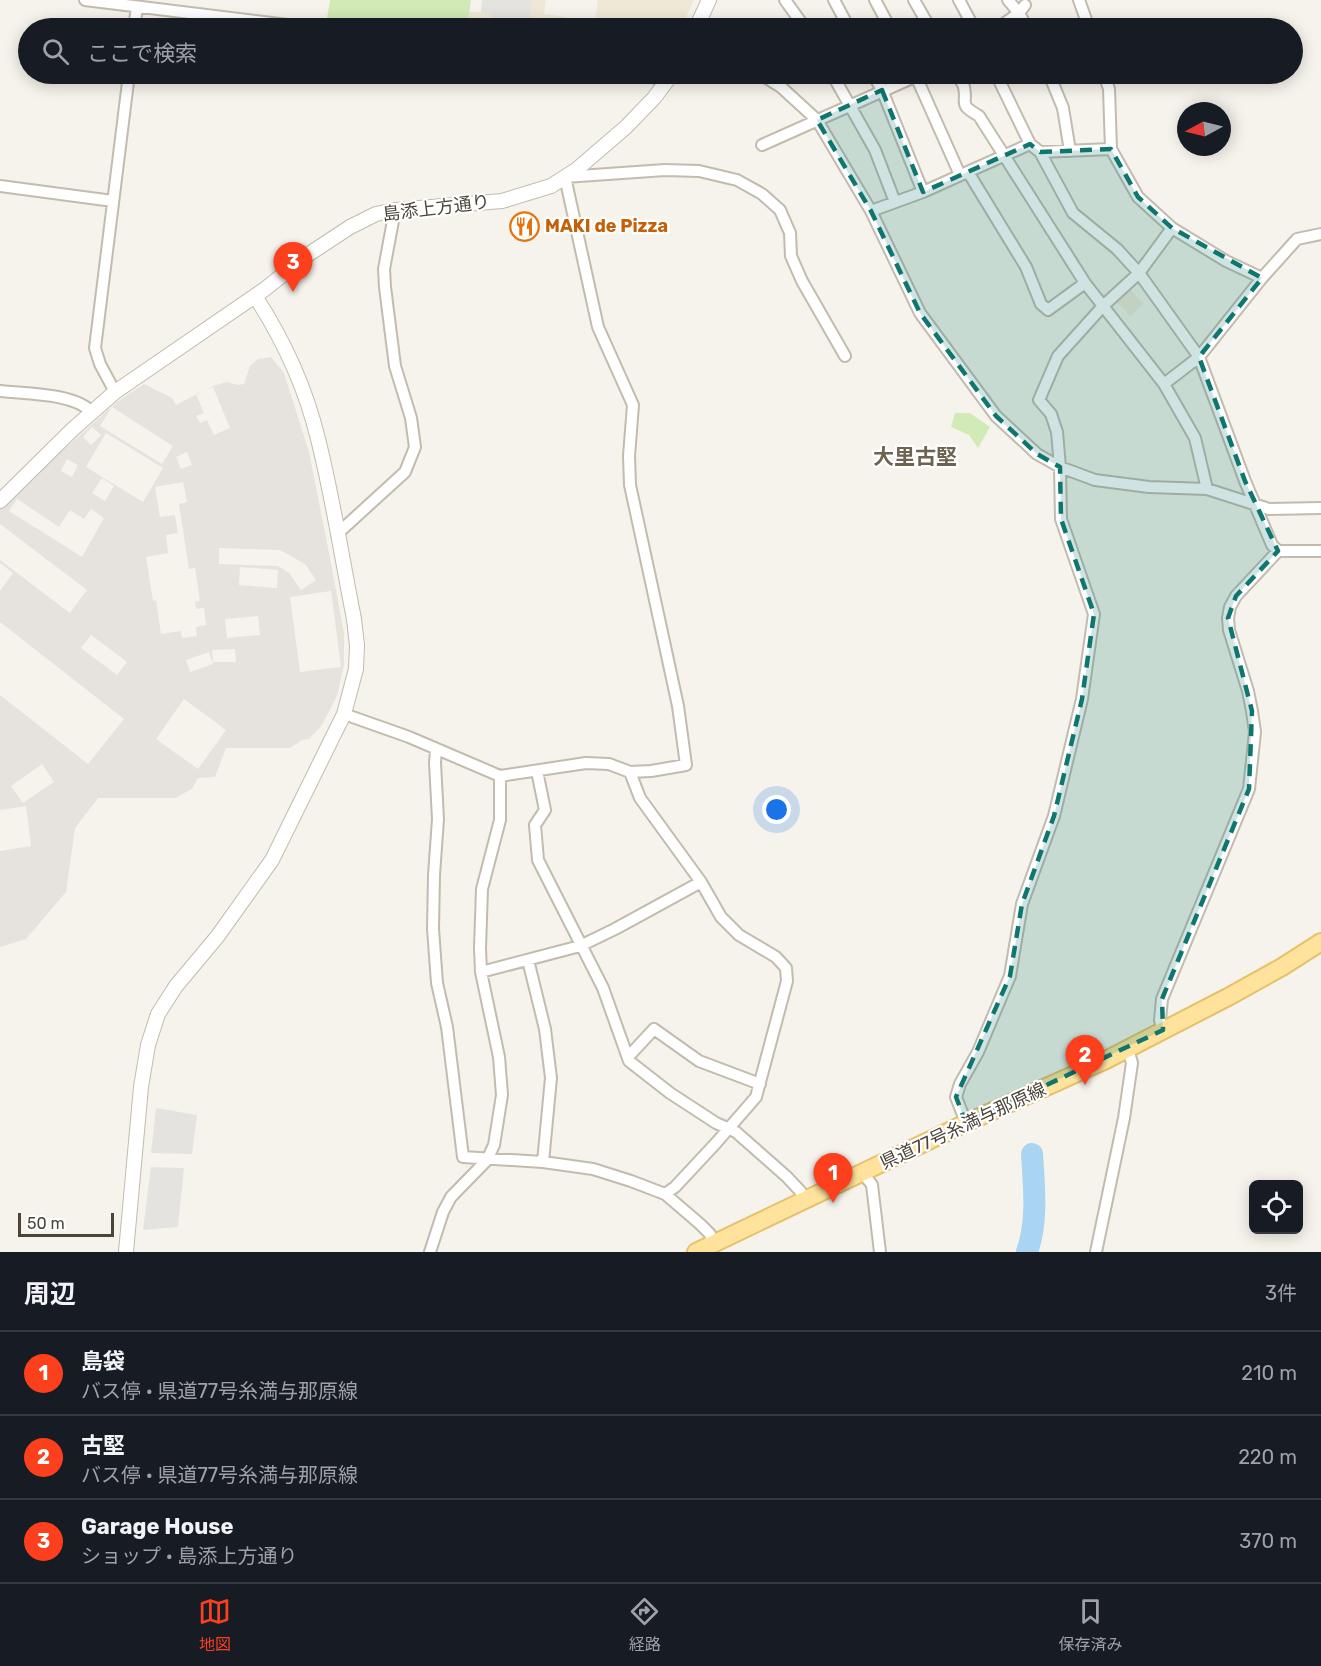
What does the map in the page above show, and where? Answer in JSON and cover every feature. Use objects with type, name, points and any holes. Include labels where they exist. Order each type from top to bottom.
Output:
[{"type":"main road","name":"県道77号糸満与那原線","points":[[696,1252],[1128,1048],[1282,967],[1321,942]]},
{"type":"street","points":[[85,0],[229,18]]},
{"type":"street","points":[[701,18],[709,0]]},
{"type":"street","points":[[785,0],[798,18]]},
{"type":"street","points":[[834,0],[844,18]]},
{"type":"street","points":[[875,0],[885,18]]},
{"type":"street","points":[[914,0],[924,18]]},
{"type":"street","points":[[960,0],[969,18]]},
{"type":"street","points":[[1008,0],[1022,9],[1024,18]]},
{"type":"street","points":[[1079,0],[1085,18]]},
{"type":"street","points":[[135,18],[137,7]]},
{"type":"street","points":[[1011,18],[1022,9]]},
{"type":"street","points":[[115,393],[100,364],[95,348],[128,84]]},
{"type":"street","name":"島添上方通り","points":[[0,501],[92,412],[115,393],[350,227],[376,214],[394,210],[502,201],[550,186],[576,170],[626,127],[664,84]]},
{"type":"street","points":[[776,84],[817,120],[871,211],[920,313],[996,416],[1036,454],[1060,468],[1095,480],[1138,486],[1207,489],[1269,509],[1321,508]]},
{"type":"street","points":[[838,84],[875,150],[895,202]]},
{"type":"street","points":[[879,84],[923,192]]},
{"type":"street","points":[[762,145],[895,84]]},
{"type":"street","points":[[922,84],[964,174],[1026,267],[1041,304],[1048,310],[1085,283]]},
{"type":"street","points":[[962,84],[963,102],[968,110],[979,116],[1085,283],[1164,384],[1195,438],[1207,489]]},
{"type":"street","points":[[1001,84],[1029,144],[1040,152],[1073,213],[1118,249],[1139,273],[1199,357],[1272,545],[1278,551],[1321,551]]},
{"type":"street","points":[[1053,84],[1064,108],[1070,151]]},
{"type":"street","points":[[1107,84],[1111,149],[1138,198],[1172,228],[1226,261],[1262,278]]},
{"type":"street","points":[[871,211],[923,192],[1029,144]]},
{"type":"street","points":[[1040,152],[1111,149]]},
{"type":"street","points":[[344,714],[409,737],[500,776],[586,763],[609,764],[630,772],[686,765],[678,706],[630,485],[629,456],[633,405],[598,327],[565,177],[665,170],[699,171],[737,180],[762,194],[780,210],[790,233],[791,256],[845,356]]},
{"type":"street","points":[[0,186],[114,201]]},
{"type":"street","points":[[337,534],[405,471],[415,447],[411,418],[395,366],[385,287],[384,269],[394,210]]},
{"type":"street","points":[[966,1123],[956,1097],[1010,976],[1022,904],[1054,816],[1082,699],[1094,614],[1061,519],[1057,432],[1051,414],[1039,400],[1058,356],[1103,306],[1139,273],[1172,228]]},
{"type":"street","points":[[1164,384],[1199,357],[1262,278],[1297,239],[1321,234]]},
{"type":"street","points":[[126,1252],[141,1087],[148,1046],[158,1014],[176,986],[217,937],[272,860],[344,714],[356,669],[357,645],[318,437],[304,394],[255,296]]},
{"type":"street","points":[[0,391],[71,400],[84,404],[92,412]]},
{"type":"street","points":[[1163,1030],[1160,1020],[1165,989],[1249,789],[1255,732],[1248,692],[1229,630],[1230,607],[1236,596],[1278,551]]},
{"type":"street","points":[[436,750],[438,819],[433,929],[437,983],[447,1027],[463,1157],[543,1162],[593,1169],[665,1194],[710,1234],[713,1244]]},
{"type":"street","points":[[537,771],[545,810],[535,825],[538,860],[603,988],[629,1061],[670,1093],[736,1132],[787,1177],[801,1192],[805,1201]]},
{"type":"street","points":[[630,772],[640,798],[701,882],[721,917],[739,935],[776,957],[786,968],[787,981],[784,998],[756,1097],[675,1187],[665,1194]]},
{"type":"street","points":[[430,1252],[443,1212],[451,1197],[487,1160],[494,1145],[502,1095],[499,1057],[481,972],[482,889],[500,820],[500,776]]},
{"type":"street","points":[[481,972],[580,946],[615,930],[701,882]]},
{"type":"street","points":[[528,960],[545,1029],[551,1078],[543,1162]]},
{"type":"street","points":[[628,1058],[654,1029],[699,1062],[760,1084]]},
{"type":"street","points":[[1096,1252],[1124,1118],[1132,1063],[1128,1048]]},
{"type":"street","points":[[863,1173],[872,1185],[880,1252]]},
{"type":"highlighted area","points":[[882,90],[923,192],[1030,144],[1040,152],[1111,149],[1138,197],[1172,228],[1262,278],[1199,357],[1245,481],[1278,551],[1236,596],[1228,618],[1252,711],[1249,789],[1162,999],[1163,1030],[966,1123],[956,1097],[1010,976],[1022,904],[1054,816],[1082,699],[1094,614],[1061,519],[1060,467],[1037,454],[996,416],[920,313],[871,211],[817,120]]},
{"type":"shaded area","points":[[482,0],[532,0],[530,18],[492,18],[492,14],[481,12]]},
{"type":"shaded area","points":[[532,0],[546,0],[544,14],[573,18],[530,18]]},
{"type":"shaded area","points":[[598,0],[694,0],[686,18],[595,18]]},
{"type":"shaded area","points":[[469,12],[492,13],[492,18],[469,18]]},
{"type":"shaded area","points":[[1130,289],[1144,304],[1130,316],[1116,301]]},
{"type":"shaded area","points":[[271,357],[284,373],[309,452],[344,633],[344,665],[337,696],[322,725],[309,739],[302,740],[290,748],[226,748],[215,777],[198,778],[192,789],[175,798],[98,798],[75,828],[66,892],[26,939],[0,947],[0,851],[31,846],[26,806],[0,810],[0,695],[88,764],[124,719],[0,622],[0,591],[13,573],[0,563],[0,560],[70,613],[87,590],[0,524],[0,507],[117,402],[144,384],[172,398],[176,405],[196,395],[204,413],[196,416],[200,423],[207,420],[214,435],[230,428],[213,387],[203,391],[213,386],[227,382],[244,384],[250,366],[258,359]],"holes":[[[112,407],[173,446],[162,464],[100,426]],[[92,427],[101,435],[91,445],[83,437]],[[106,433],[163,468],[143,502],[86,467]],[[187,452],[192,465],[181,469],[176,457]],[[67,459],[78,465],[72,477],[61,471]],[[102,478],[114,486],[105,501],[92,493]],[[183,482],[187,502],[179,504],[189,569],[195,568],[200,601],[195,602],[196,609],[204,608],[206,625],[196,627],[197,636],[182,638],[181,631],[161,634],[146,557],[168,553],[166,535],[178,533],[175,515],[160,517],[155,487]],[[17,499],[59,527],[70,510],[84,519],[91,509],[104,518],[82,557],[9,511]],[[219,548],[280,550],[305,564],[316,580],[301,590],[289,573],[278,566],[219,564]],[[240,567],[278,570],[277,588],[239,585]],[[331,591],[341,667],[300,672],[290,597]],[[258,616],[260,635],[227,638],[225,619]],[[91,635],[127,662],[117,675],[81,648]],[[235,649],[236,662],[213,662],[212,650]],[[209,652],[213,664],[190,672],[186,660]],[[184,699],[226,730],[198,769],[156,739]],[[42,764],[54,782],[23,803],[11,786]]]},
{"type":"shaded area","points":[[156,1108],[197,1115],[192,1154],[151,1153]]},
{"type":"shaded area","points":[[151,1167],[184,1168],[178,1227],[143,1230]]},
{"type":"green space","points":[[330,0],[471,0],[468,18],[327,18]]},
{"type":"green space","points":[[955,413],[970,413],[990,427],[978,448],[969,435],[951,427]]},
{"type":"waterway","points":[[1027,1252],[1034,1216],[1032,1154]]},
{"type":"place","name":"MAKI de Pizza","points":[[524,226]]},
{"type":"place","name":"Garage House","points":[[293,292]]},
{"type":"place","name":"古堅","points":[[1085,1085]]},
{"type":"place","name":"島袋","points":[[833,1203]]},
{"type":"district","name":"大里古堅","points":[[915,456]]}]
